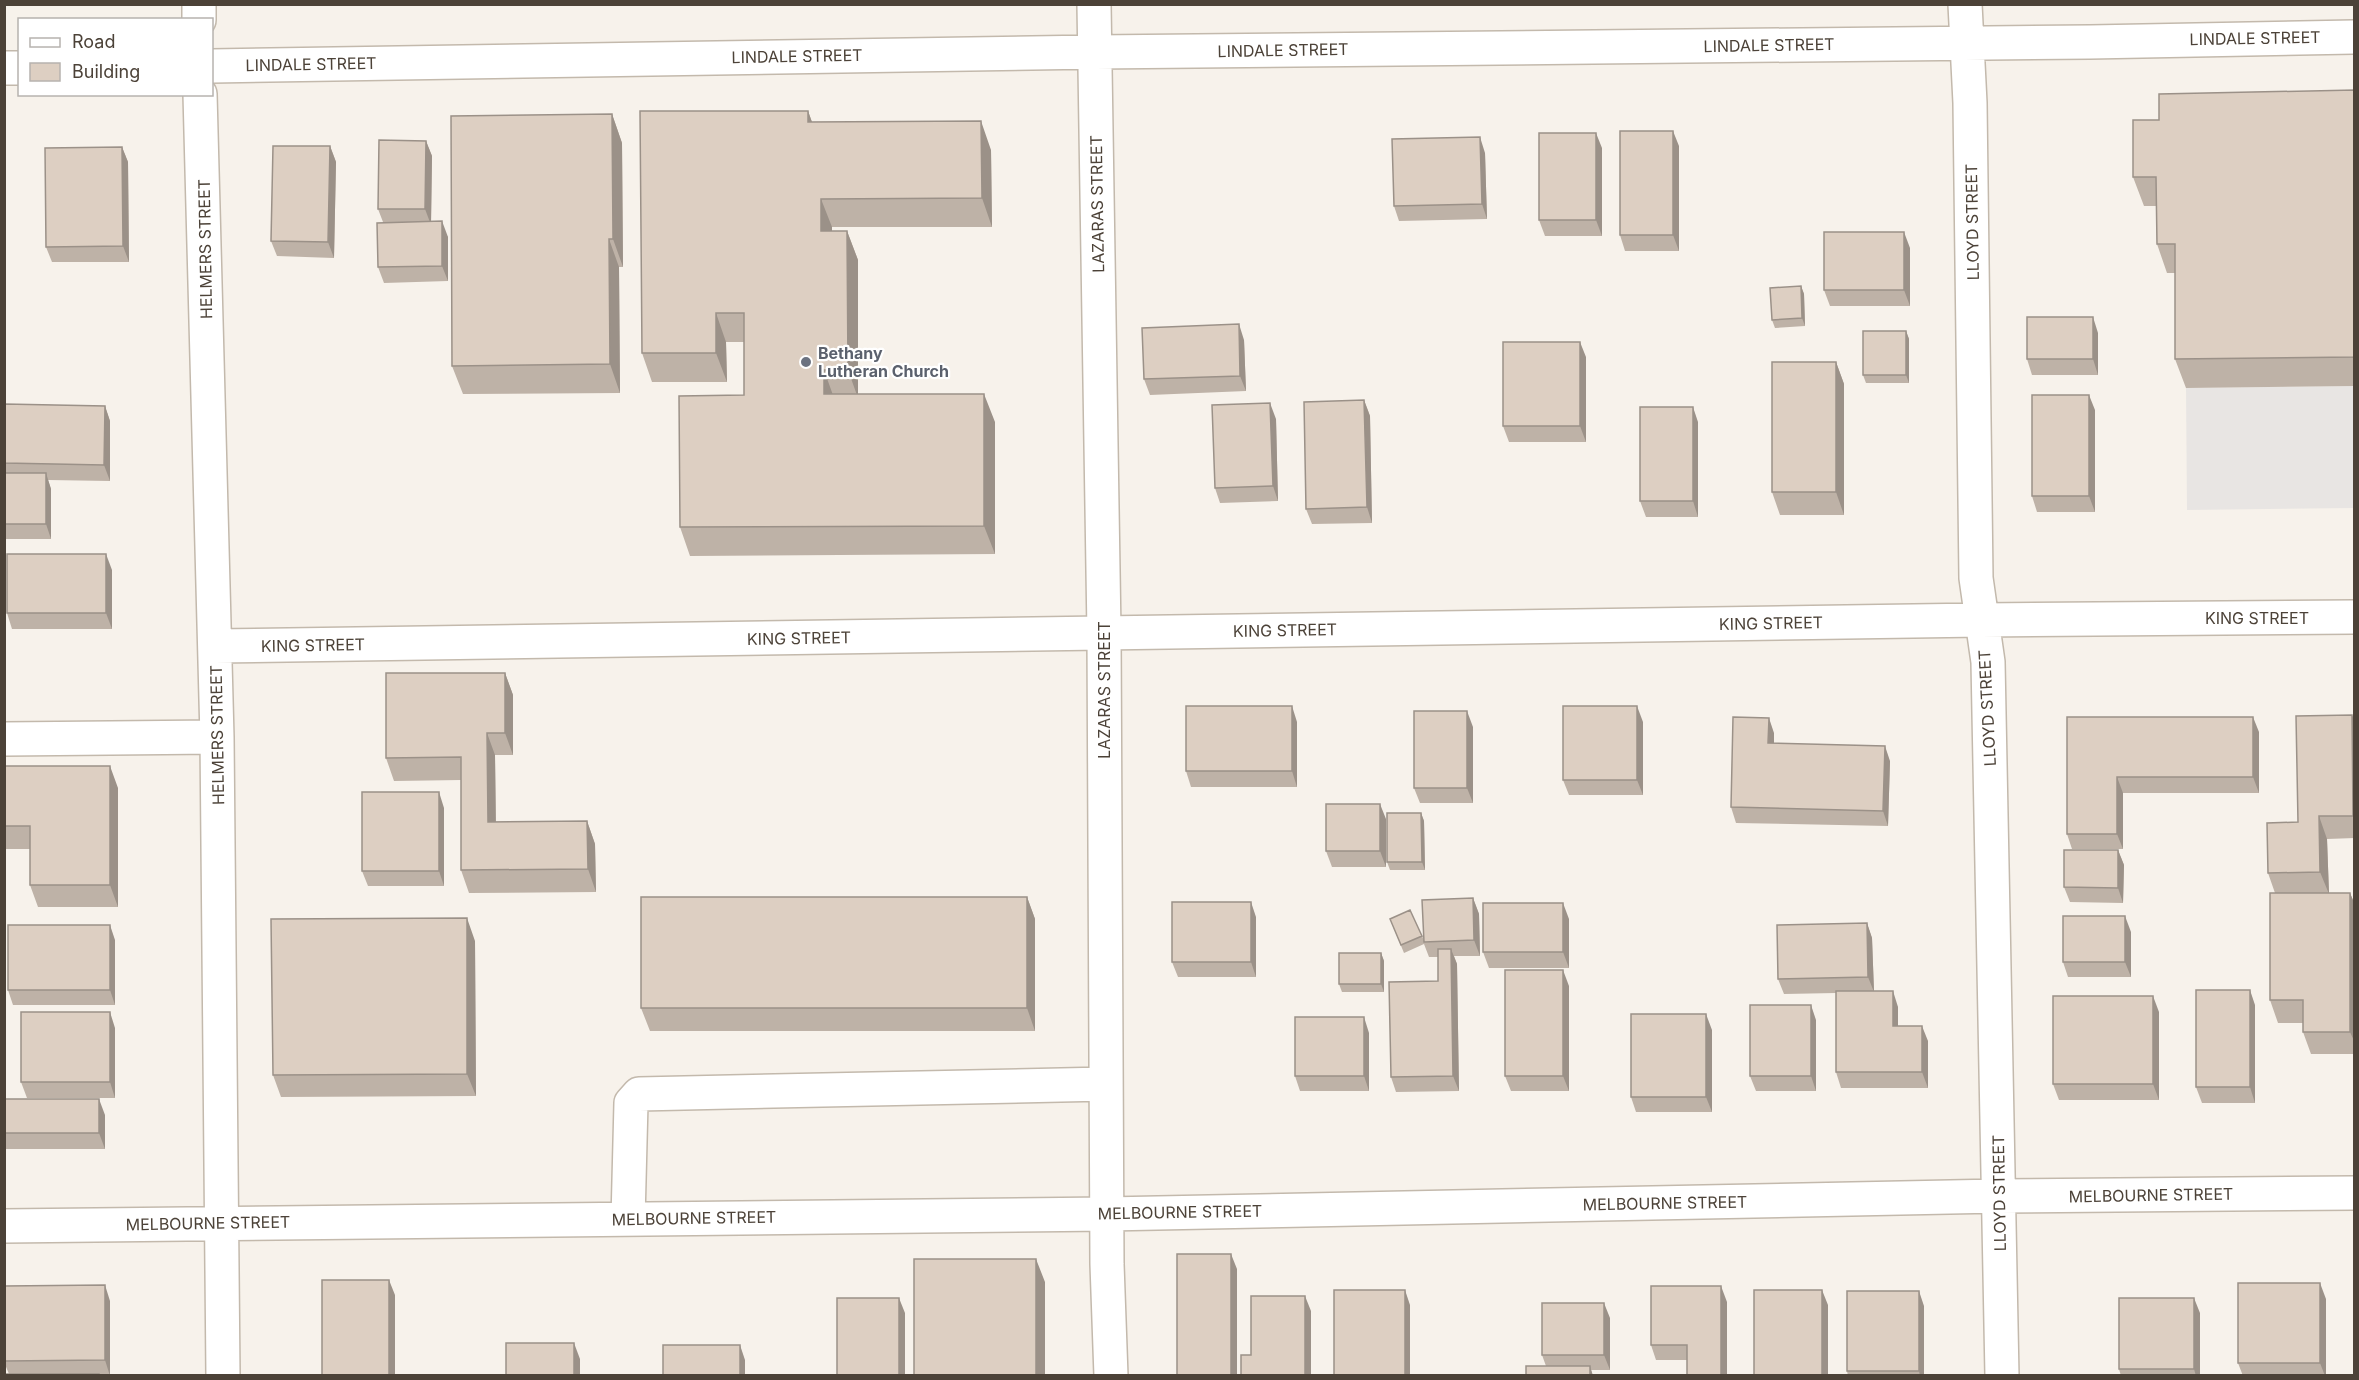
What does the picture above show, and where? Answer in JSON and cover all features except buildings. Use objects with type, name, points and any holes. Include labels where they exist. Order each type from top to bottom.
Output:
[{"type":"street","name":"LAZARAS STREET","points":[[1094,4],[1104,633],[1107,1214],[1111,1376]]},
{"type":"street","name":"LLOYD STREET","points":[[1965,4],[1970,103],[1976,578],[1988,662],[2002,1376]]},
{"type":"street","name":"LINDALE STREET","points":[[213,66],[1095,52],[2355,37]]},
{"type":"street","name":"HELMERS STREET","points":[[201,96],[217,737],[223,1376]]},
{"type":"street","name":"KING STREET","points":[[215,646],[1981,620],[2355,617]]},
{"type":"street","points":[[4,739],[217,737]]},
{"type":"street","points":[[628,1219],[631,1103],[639,1094],[1106,1084]]},
{"type":"street","name":"MELBOURNE STREET","points":[[4,1226],[1107,1214],[2000,1197],[2355,1193]]},
{"type":"shaded area","points":[[2354,386],[2354,508],[2187,510],[2186,388]]},
{"type":"place","name":"Bethany Lutheran Church","points":[[806,362]]}]
